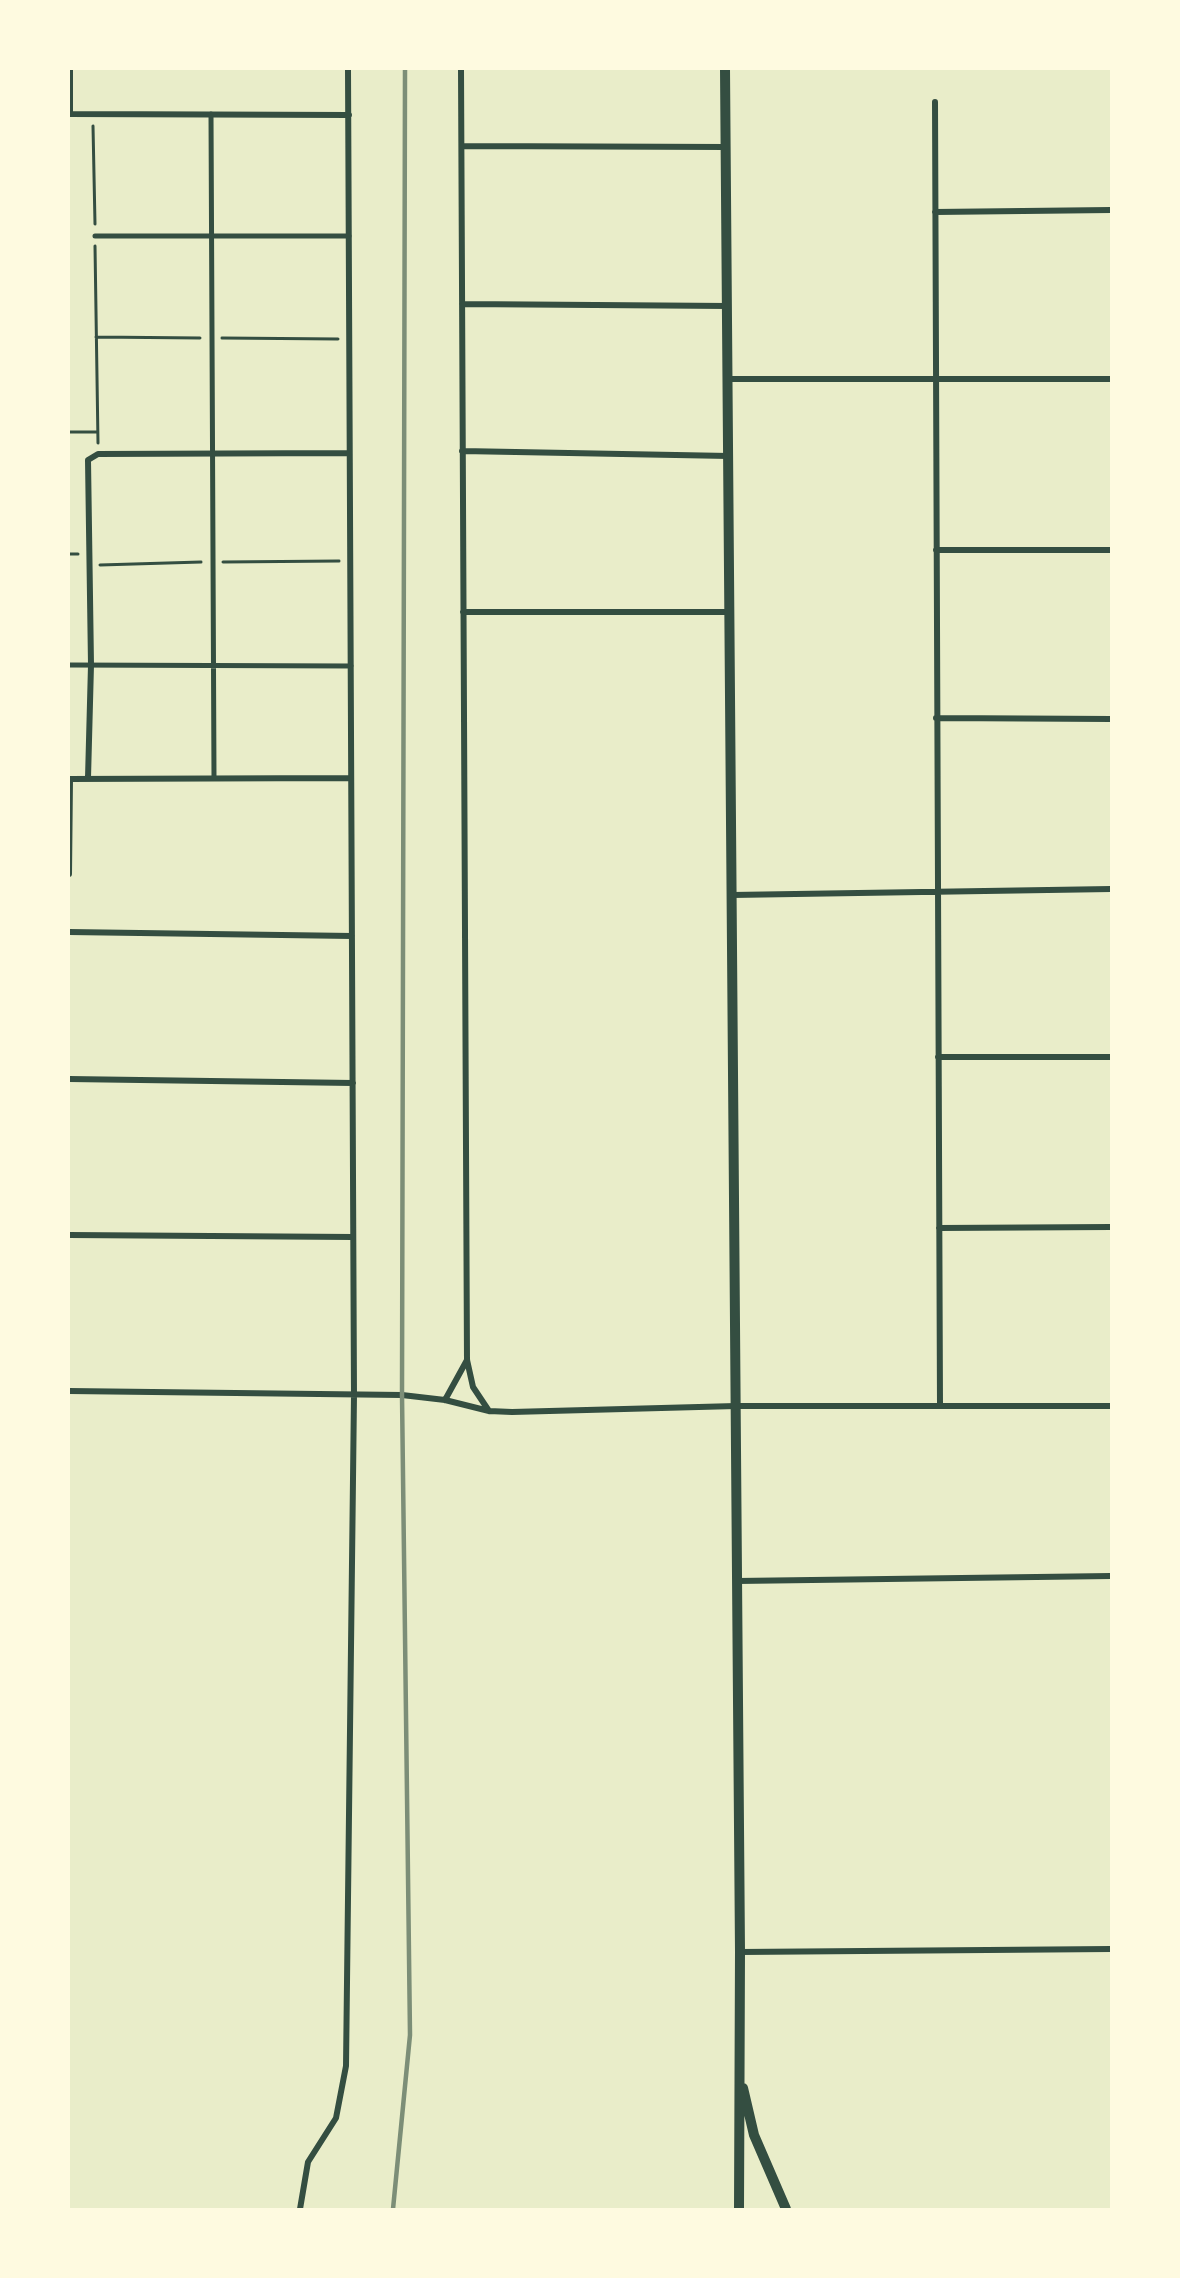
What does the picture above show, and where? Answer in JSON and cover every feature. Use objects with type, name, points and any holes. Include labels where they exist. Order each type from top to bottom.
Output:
[{"type":"street","points":[[70,69],[70,114],[349,115]]},
{"type":"street","points":[[300,2209],[308,2162],[336,2118],[346,2066],[354,1395],[348,69]]},
{"type":"street","points":[[461,69],[467,1360],[473,1387],[489,1411]]},
{"type":"street","points":[[725,69],[738,1581],[739,2209]]},
{"type":"street","points":[[935,102],[940,1406]]},
{"type":"street","points":[[211,114],[214,777]]},
{"type":"street","points":[[462,146],[727,147]]},
{"type":"street","points":[[935,212],[1111,210]]},
{"type":"street","points":[[95,236],[349,236]]},
{"type":"street","points":[[462,304],[728,306]]},
{"type":"street","points":[[728,379],[936,381],[1111,379]]},
{"type":"street","points":[[462,451],[729,456]]},
{"type":"street","points":[[88,778],[91,665],[88,460],[98,454],[350,453]]},
{"type":"street","points":[[936,550],[1111,550]]},
{"type":"street","points":[[464,612],[730,612]]},
{"type":"street","points":[[69,665],[351,666]]},
{"type":"street","points":[[936,718],[1111,719]]},
{"type":"street","points":[[69,874],[69,779],[351,778]]},
{"type":"street","points":[[732,896],[1111,889]]},
{"type":"street","points":[[69,932],[352,936]]},
{"type":"street","points":[[938,1057],[1111,1057]]},
{"type":"street","points":[[69,1080],[352,1083]]},
{"type":"street","points":[[939,1228],[1111,1227]]},
{"type":"street","points":[[69,1235],[353,1237]]},
{"type":"street","points":[[445,1400],[467,1360]]},
{"type":"street","points":[[69,1391],[402,1395],[445,1400],[489,1411],[736,1406],[1111,1406]]},
{"type":"street","points":[[738,1581],[1111,1576]]},
{"type":"street","points":[[740,1952],[1111,1949]]},
{"type":"street","points":[[739,2067],[754,2135],[786,2209]]},
{"type":"path","points":[[93,114],[98,454]]},
{"type":"path","points":[[69,432],[98,432]]},
{"type":"railway","points":[[393,2209],[410,2035],[402,1395],[405,69]]}]
